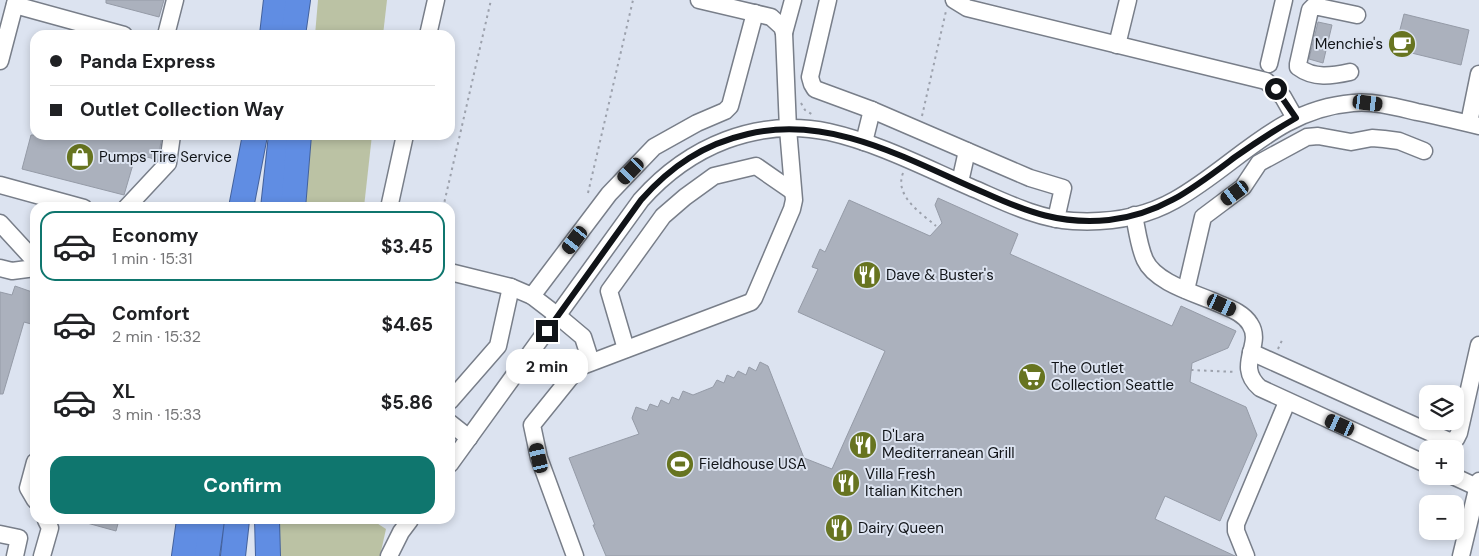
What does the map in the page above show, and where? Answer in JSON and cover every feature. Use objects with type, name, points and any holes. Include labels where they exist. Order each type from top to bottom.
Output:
[{"type":"highway","points":[[273,30],[276,0]]},
{"type":"highway","points":[[294,30],[298,0]]},
{"type":"highway","points":[[306,30],[309,0]]},
{"type":"highway","points":[[242,202],[254,140]]},
{"type":"highway","points":[[252,202],[259,140]]},
{"type":"highway","points":[[274,202],[281,140]]},
{"type":"highway","points":[[293,202],[299,140]]},
{"type":"highway","points":[[184,556],[189,524]]},
{"type":"highway","points":[[207,556],[211,524]]},
{"type":"highway","points":[[233,556],[237,524]]},
{"type":"highway","points":[[267,524],[268,556]]},
{"type":"street","points":[[167,30],[175,0]]},
{"type":"street","points":[[429,30],[436,0]]},
{"type":"street","points":[[575,556],[539,458],[532,425],[574,372],[582,366],[752,300],[792,209],[794,200],[788,128],[784,33],[782,27],[770,17],[699,0]]},
{"type":"street","points":[[784,33],[793,0]]},
{"type":"street","points":[[828,0],[810,81],[817,90],[872,110],[1030,178],[1063,188],[1056,219]]},
{"type":"street","points":[[954,0],[967,8],[1266,81],[1283,97],[1296,118]]},
{"type":"street","points":[[1117,45],[1128,0]]},
{"type":"street","points":[[1269,64],[1284,0]]},
{"type":"street","points":[[0,61],[15,3],[107,30]]},
{"type":"street","points":[[1350,72],[1322,76],[1302,70],[1298,67],[1298,64],[1310,10],[1314,6],[1357,15]]},
{"type":"street","points":[[532,296],[620,182],[654,147],[696,123],[725,111],[730,106],[755,13]]},
{"type":"street","points":[[455,458],[641,200],[657,182],[674,168],[716,143],[759,131],[788,128],[829,132],[881,148],[1030,212],[1056,219],[1108,220],[1148,212],[1174,201],[1257,142],[1296,118],[1319,109],[1340,104],[1368,103],[1394,106],[1474,125],[1479,74]]},
{"type":"street","points":[[864,142],[872,110]]},
{"type":"street","points":[[1186,290],[1203,216],[1243,187],[1260,163],[1307,137],[1318,136],[1351,142],[1372,138],[1399,141],[1424,151]]},
{"type":"street","points":[[132,202],[168,163],[171,140]]},
{"type":"street","points":[[390,202],[404,140]]},
{"type":"street","points":[[960,182],[967,151]]},
{"type":"street","points":[[626,349],[609,291],[663,216],[685,196],[714,176],[756,166],[792,191]]},
{"type":"street","points":[[1218,170],[1235,193]]},
{"type":"street","points":[[620,182],[641,200]]},
{"type":"street","points":[[0,185],[62,202]]},
{"type":"street","points":[[1134,215],[1144,259],[1157,276],[1234,310],[1250,324],[1253,331],[1249,369],[1252,380],[1260,388],[1419,461]]},
{"type":"street","points":[[0,223],[30,256]]},
{"type":"street","points":[[0,268],[12,271],[30,269]]},
{"type":"street","points":[[455,273],[511,287],[532,296],[582,337],[591,362]]},
{"type":"street","points":[[455,394],[498,346],[511,287]]},
{"type":"street","points":[[1251,352],[1449,441],[1456,439],[1459,433],[1479,345]]},
{"type":"street","points":[[1246,556],[1236,524],[1287,402]]},
{"type":"street","points":[[455,427],[470,438]]},
{"type":"street","points":[[1462,556],[1478,486],[1464,480]]},
{"type":"street","points":[[42,556],[50,528],[48,524]]},
{"type":"street","points":[[389,556],[407,524]]},
{"type":"street","points":[[0,534],[19,538],[15,556]]},
{"type":"path","points":[[444,202],[491,0]]},
{"type":"path","points":[[588,193],[633,0]]},
{"type":"path","points":[[1275,356],[1283,338]]},
{"type":"path","points":[[1191,370],[1244,372],[1249,369]]},
{"type":"green space","points":[[318,0],[387,0],[384,30],[315,30]]},
{"type":"green space","points":[[307,140],[371,140],[365,202],[301,202]]},
{"type":"green space","points":[[277,524],[378,524],[386,529],[380,556],[276,556]]},
{"type":"building","points":[[106,0],[164,0],[159,17],[106,3]]},
{"type":"building","points":[[1404,14],[1469,30],[1461,65],[1395,49]]},
{"type":"building","points":[[1318,22],[1332,25],[1323,63],[1309,59]]},
{"type":"building","name":"Pumps Tire Service","points":[[30,139],[161,140],[158,160],[136,154],[124,195],[22,169]]},
{"type":"building","name":"The Outlet Collection Seattle","points":[[938,198],[1018,234],[1010,254],[1172,326],[1181,306],[1236,331],[1228,348],[1192,363],[1190,382],[1246,407],[1257,435],[1220,521],[1165,496],[1155,519],[1235,556],[606,556],[569,458],[639,434],[632,418],[636,407],[647,411],[650,404],[658,407],[661,400],[669,404],[672,397],[679,400],[683,391],[693,395],[713,387],[717,380],[724,383],[727,375],[734,378],[738,371],[746,375],[749,367],[756,371],[760,362],[768,366],[804,458],[832,469],[885,351],[798,312],[818,269],[812,267],[820,249],[825,252],[849,200],[930,236],[942,223],[935,205]]},
{"type":"building","points":[[15,286],[30,291],[30,324],[24,322],[3,394],[0,394],[0,292],[12,295]]},
{"type":"building","points":[[91,524],[118,524],[116,531]]},
{"type":"place","name":"Menchie's","points":[[1402,44]]},
{"type":"place","name":"Pumps Tire Service","points":[[80,157]]},
{"type":"place","name":"Dave & Buster's","points":[[867,275]]},
{"type":"place","name":"The Outlet Collection Seattle","points":[[1032,377]]},
{"type":"place","name":"D'Lara Mediterranean Grill","points":[[863,445]]},
{"type":"place","name":"Fieldhouse USA","points":[[680,464]]},
{"type":"place","name":"Villa Fresh Italian Kitchen","points":[[846,483]]},
{"type":"place","name":"Dairy Queen","points":[[839,528]]},
{"type":"route","points":[[547,331],[641,200],[657,182],[695,154],[716,143],[759,131],[788,128],[829,132],[881,148],[986,194],[1046,217],[1085,221],[1120,219],[1148,212],[1174,201],[1257,142],[1296,118],[1276,89]]}]
